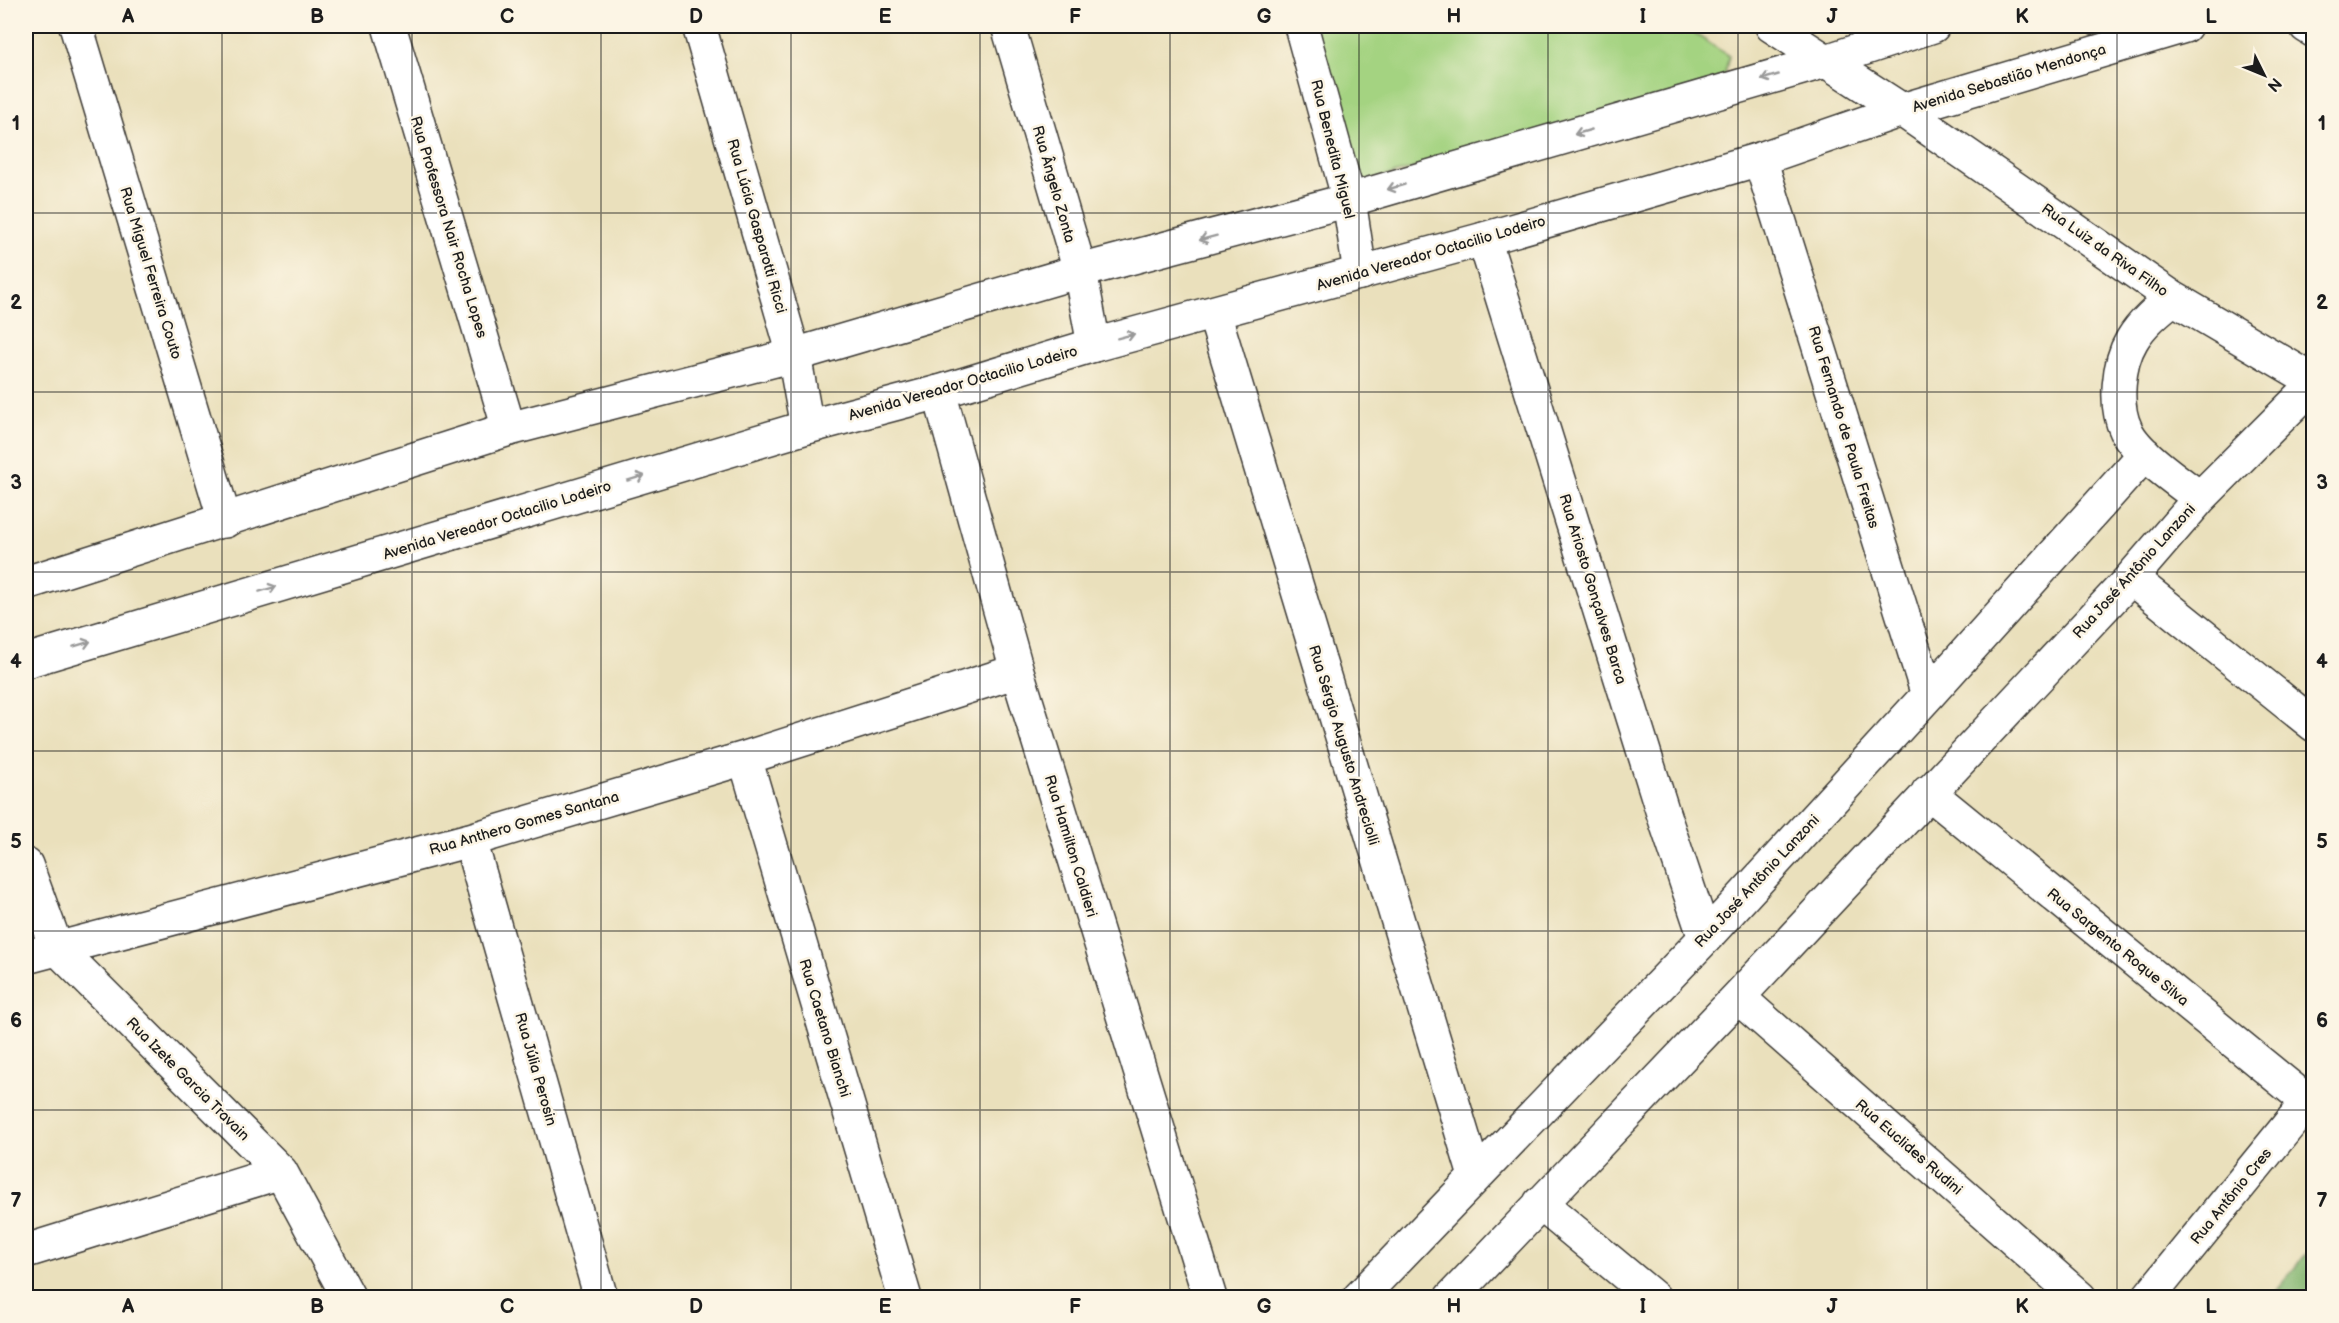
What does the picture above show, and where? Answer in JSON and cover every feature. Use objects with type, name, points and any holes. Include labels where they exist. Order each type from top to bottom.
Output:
[{"type":"street","name":"Rua Miguel Ferreira Couto","points":[[76,26],[225,522]]},
{"type":"street","name":"Rua Professora Nair Rocha Lopes","points":[[389,26],[509,429]]},
{"type":"street","name":"Rua Lúcia Gasparotti Ricci","points":[[699,26],[794,355],[807,427]]},
{"type":"street","name":"Rua Ângelo Zonta","points":[[1008,26],[1080,271],[1094,345]]},
{"type":"street","name":"Rua Benedita Miguel","points":[[1301,26],[1349,200],[1360,273]]},
{"type":"street","name":"Rua Luiz da Riva Filho","points":[[1772,26],[1902,110],[2173,298],[2313,382]]},
{"type":"street","points":[[26,583],[225,522],[509,429],[794,355],[1080,271],[1349,200],[1826,61],[1933,26]]},
{"type":"street","name":"Avenida Sebastião Mendonça","points":[[1902,110],[2185,26]]},
{"type":"street","points":[[2306,26],[2313,31]]},
{"type":"street","name":"Avenida Vereador Octacilio Lodeiro","points":[[26,661],[807,427],[939,392],[1094,345],[1484,239],[1760,159],[1902,110]]},
{"type":"street","name":"Rua Fernando de Paula Freitas","points":[[1760,159],[1928,696]]},
{"type":"street","name":"Rua Ariosto Gonçalves Barca","points":[[1484,239],[1662,810],[1705,938]]},
{"type":"street","name":"Rua José Antônio Lanzoni","points":[[2173,298],[2150,317],[2131,342],[2121,371],[2118,401],[2126,431],[2145,454],[2200,498]]},
{"type":"street","name":"Rua Sérgio Augusto Andreciolli","points":[[1214,313],[1475,1176]]},
{"type":"street","name":"Rua José Antônio Lanzoni","points":[[1452,1298],[2131,578],[2200,498],[2313,382]]},
{"type":"street","name":"Rua Hamilton Caldieri","points":[[939,392],[1017,671],[1210,1298]]},
{"type":"street","name":"Rua José Antônio Lanzoni","points":[[1359,1298],[1705,938],[1928,696],[2145,454]]},
{"type":"street","points":[[2131,578],[2313,725]]},
{"type":"street","name":"Rua Anthero Gomes Santana","points":[[26,957],[56,947],[470,840],[745,758],[1017,671]]},
{"type":"street","name":"Rua Caetano Bianchi","points":[[745,758],[905,1298]]},
{"type":"street","name":"Rua Sargento Roque Silva","points":[[1928,792],[2310,1098]]},
{"type":"street","name":"Rua Júlia Perosin","points":[[470,840],[601,1298]]},
{"type":"street","name":"Rua Izete Garcia Travain","points":[[26,865],[56,947],[281,1172],[349,1298]]},
{"type":"street","name":"Rua Euclides Rudini","points":[[1738,997],[2080,1298]]},
{"type":"street","name":"Rua Antônio Cres","points":[[2148,1298],[2310,1098]]},
{"type":"street","points":[[26,1251],[281,1172]]},
{"type":"street","points":[[1540,1203],[1654,1298]]},
{"type":"green space","points":[[1314,26],[1683,26],[1729,56],[1723,82],[1361,183]]},
{"type":"green space","points":[[2313,1245],[2313,1297],[2271,1297]]}]
